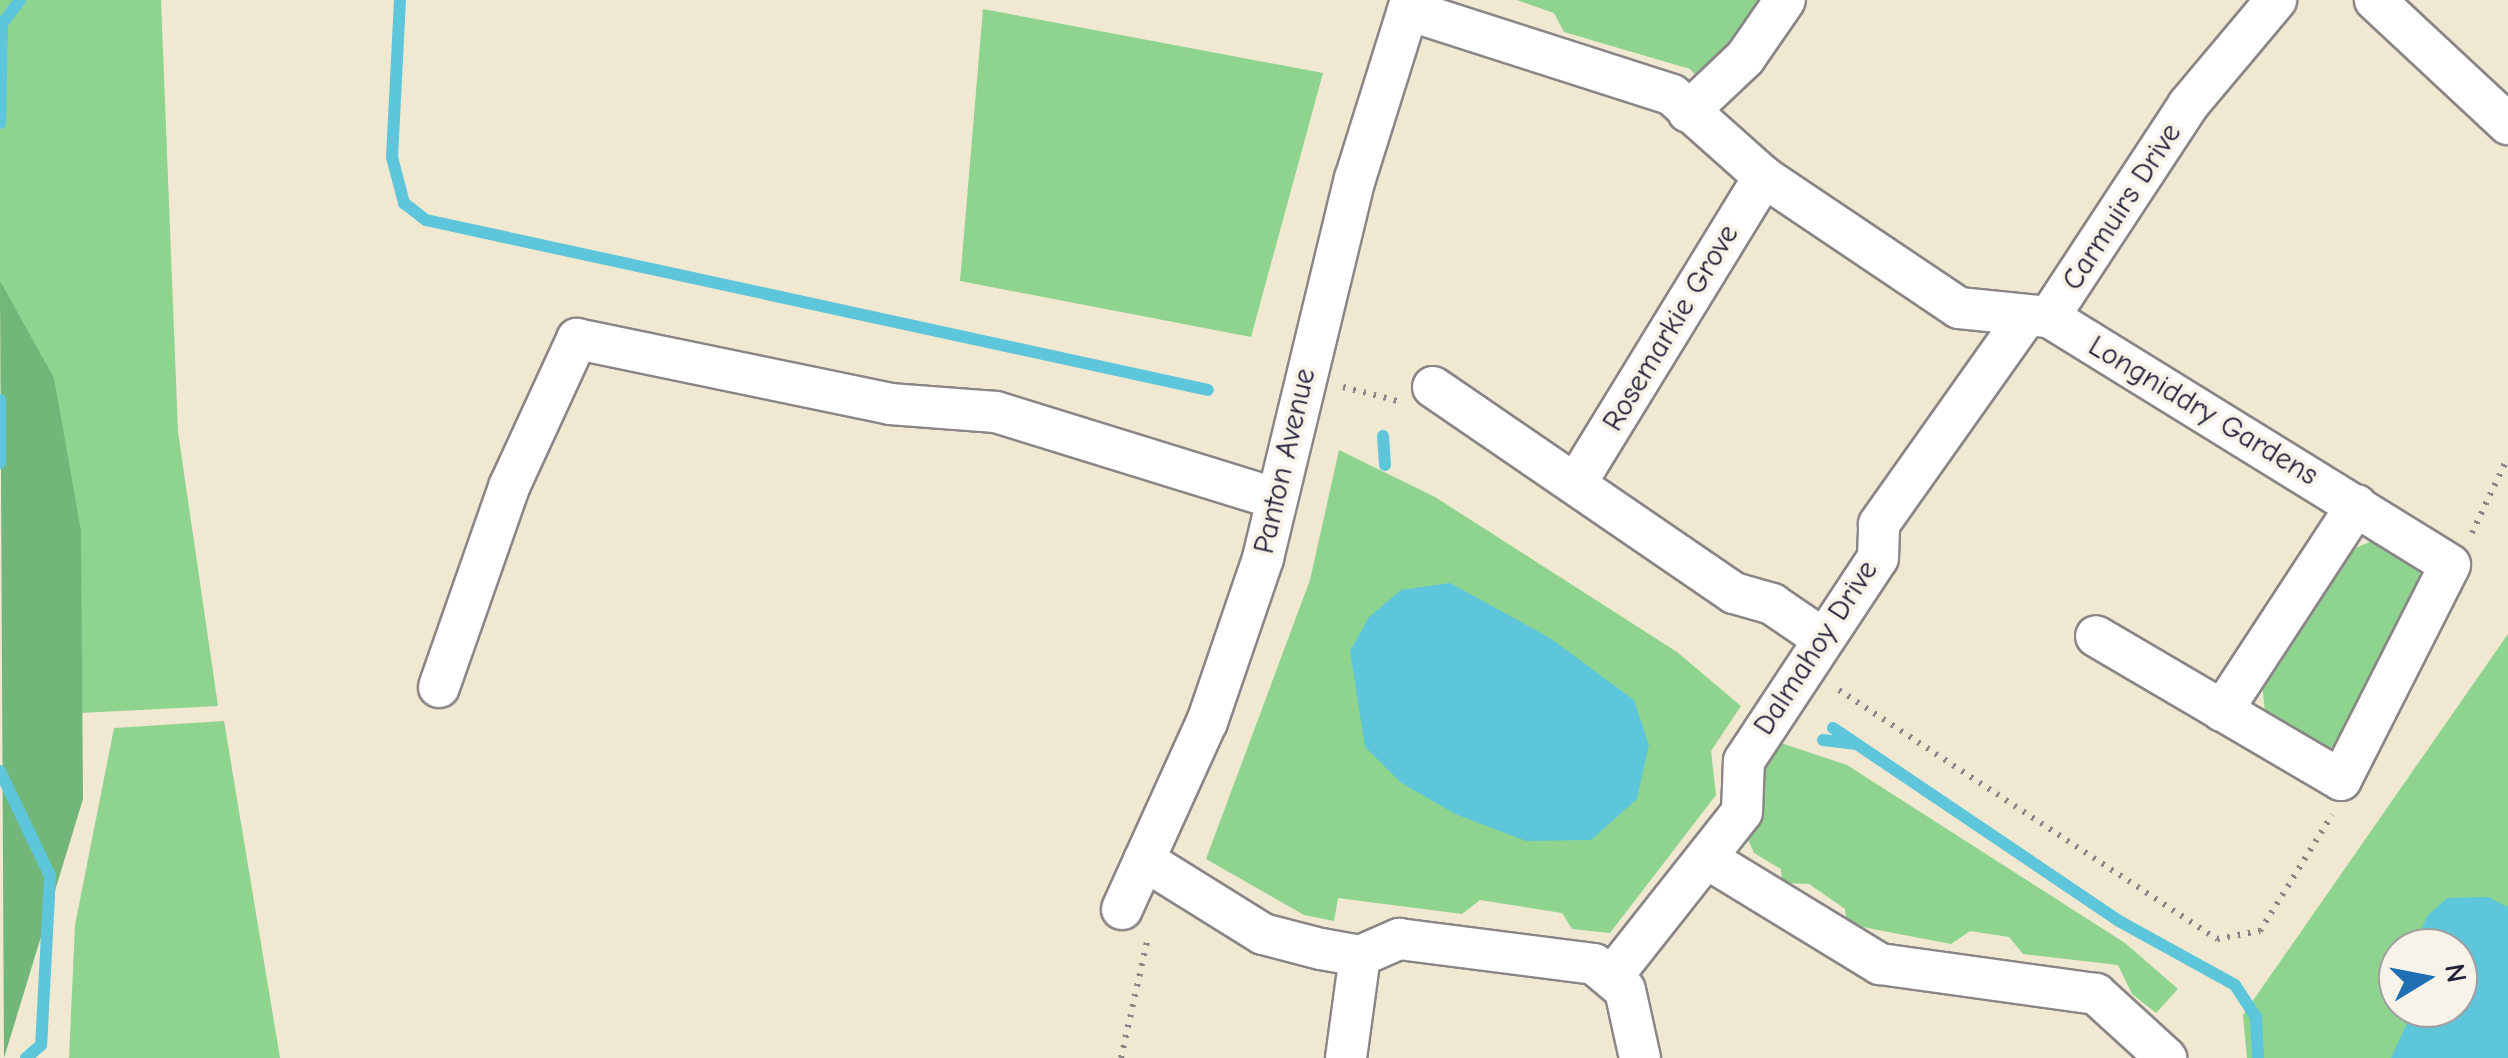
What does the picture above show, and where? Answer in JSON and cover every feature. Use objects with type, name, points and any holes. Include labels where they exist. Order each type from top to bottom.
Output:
[{"type":"street","points":[[1688,112],[1745,58],[1785,0]]},
{"type":"street","name":"Carmuirs Drive","points":[[2037,318],[2188,105],[2276,0]]},
{"type":"street","points":[[2375,0],[2508,124]]},
{"type":"street","points":[[1410,5],[1672,95],[1764,177],[1959,308],[2037,318]]},
{"type":"street","name":"Panton Avenue","points":[[1122,909],[1160,871],[1208,722],[1277,499],[1355,178],[1410,5]]},
{"type":"street","name":"Rosemarkie Grove","points":[[1578,480],[1764,177]]},
{"type":"street","name":"Longniddry Gardens","points":[[2037,318],[2358,505],[2450,565]]},
{"type":"street","name":"Dalmahoy Drive","points":[[1614,974],[1711,860],[1742,812],[1744,761],[1812,652],[1878,558],[1880,524],[2037,318]]},
{"type":"street","points":[[438,688],[509,487],[577,339],[890,404],[996,412],[1277,499]]},
{"type":"street","points":[[1433,386],[1578,480],[1734,593],[1772,604],[1812,652]]},
{"type":"street","points":[[2222,711],[2358,505]]},
{"type":"street","points":[[2096,636],[2341,780],[2450,565]]},
{"type":"street","points":[[1711,860],[1880,964],[2096,994],[2166,1058]]},
{"type":"street","points":[[1160,871],[1263,934],[1360,956],[1399,939],[1594,964],[1614,974],[1634,1015],[1640,1058]]},
{"type":"street","points":[[1346,1058],[1360,956]]},
{"type":"path","points":[[2450,565],[2508,457]]},
{"type":"path","points":[[1812,652],[2217,939],[2260,931],[2337,806],[2341,780]]},
{"type":"path","points":[[1121,1058],[1160,871]]},
{"type":"green space","points":[[0,0],[161,0],[178,432],[218,706],[60,714],[0,309]]},
{"type":"green space","points":[[1517,0],[1764,0],[1731,53],[1700,80],[1690,69],[1564,32],[1554,13]]},
{"type":"green space","points":[[983,9],[1323,73],[1251,337],[960,281]]},
{"type":"green space","points":[[0,281],[54,378],[81,531],[83,799],[4,1058]]},
{"type":"green space","points":[[1339,450],[1435,497],[1677,652],[1741,706],[1711,751],[1716,795],[1610,933],[1572,929],[1562,913],[1480,900],[1462,914],[1338,898],[1334,921],[1304,915],[1206,859],[1310,580]]},
{"type":"green space","points":[[2380,538],[2416,564],[2425,586],[2335,749],[2324,749],[2265,712],[2262,684],[2350,550]]},
{"type":"green space","points":[[2508,634],[2508,1058],[2247,1058],[2243,1015]]},
{"type":"green space","points":[[224,721],[280,1058],[69,1058],[75,925],[114,728]]},
{"type":"green space","points":[[1778,742],[1847,765],[2125,943],[2178,989],[2156,1013],[2132,994],[2118,965],[2023,954],[2009,937],[1970,931],[1951,944],[1847,924],[1845,909],[1809,884],[1782,883],[1781,869],[1754,853],[1746,835],[1763,808],[1761,769]]},
{"type":"water","points":[[1450,583],[1550,638],[1634,700],[1649,745],[1637,799],[1591,840],[1526,841],[1455,814],[1400,782],[1365,747],[1350,651],[1369,617],[1401,590]]},
{"type":"water","points":[[2488,897],[2508,907],[2508,1058],[2391,1058],[2405,1028],[2478,1028],[2478,928],[2422,928],[2427,916],[2447,898]]},
{"type":"waterway","points":[[0,123],[2,24],[20,0]]},
{"type":"waterway","points":[[400,0],[392,157],[404,203],[426,220],[1208,390]]},
{"type":"waterway","points":[[0,400],[0,463]]},
{"type":"waterway","points":[[1383,436],[1385,465]]},
{"type":"waterway","points":[[1833,728],[2119,921],[2235,985],[2256,1017],[2258,1058]]},
{"type":"waterway","points":[[1823,740],[1857,744]]},
{"type":"waterway","points":[[0,771],[50,876],[41,1045],[26,1058]]}]
